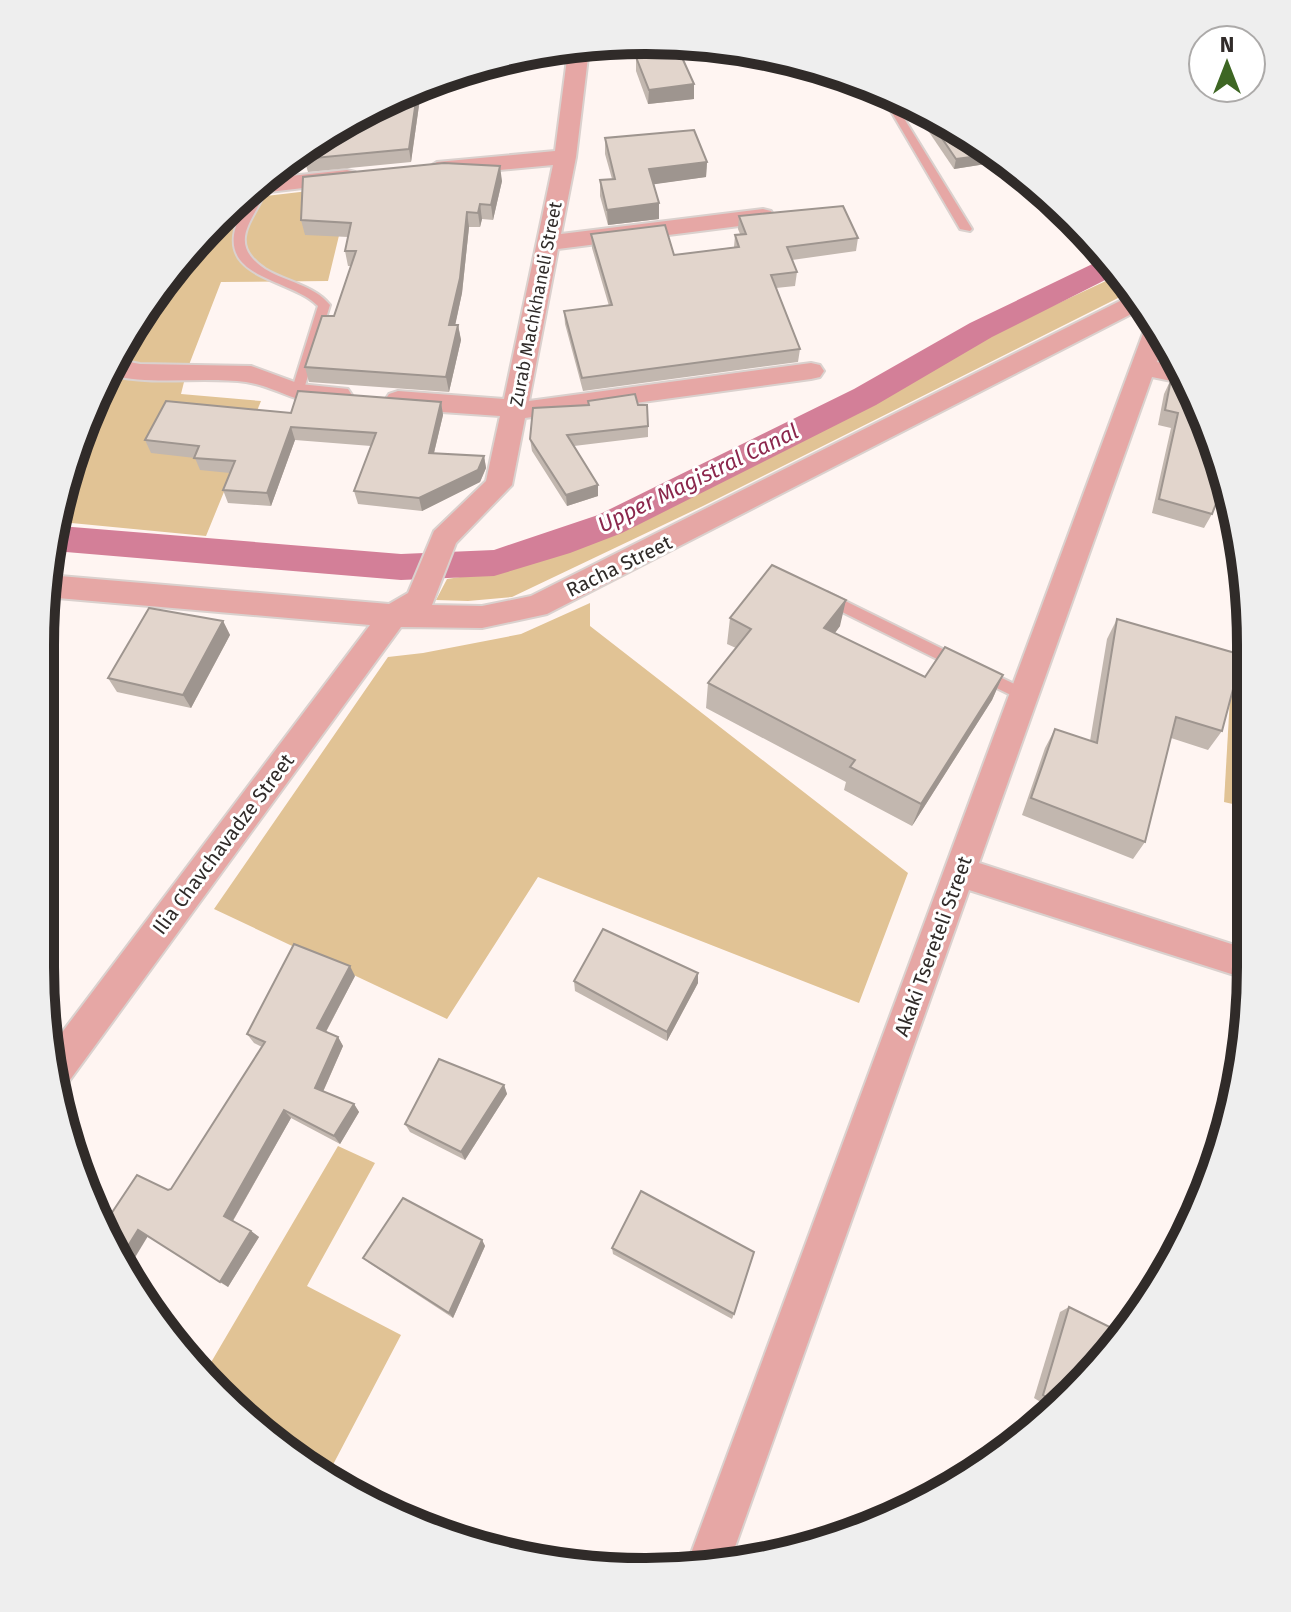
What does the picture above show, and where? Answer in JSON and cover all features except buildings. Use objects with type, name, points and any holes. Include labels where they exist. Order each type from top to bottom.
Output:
[{"type":"street","name":"Zurab Machkhaneli Street","points":[[444,538],[499,485],[565,157],[578,58]]},
{"type":"street","points":[[413,171],[565,157]]},
{"type":"street","points":[[279,181],[367,176]]},
{"type":"street","points":[[548,243],[763,216]]},
{"type":"street","name":"Racha Street","points":[[57,587],[406,608],[482,617],[537,606],[1129,306]]},
{"type":"street","name":"Akaki Tsereteli Street","points":[[711,1554],[1153,341]]},
{"type":"street","points":[[1144,367],[1170,373]]},
{"type":"street","points":[[123,369],[251,374],[297,392],[535,410],[811,371]]},
{"type":"street","name":"Ilia Chavchavadze Street","points":[[62,1062],[406,608],[444,538]]},
{"type":"street","points":[[960,872],[1237,962]]},
{"type":"lane","points":[[893,108],[966,229]]},
{"type":"lane","points":[[252,204],[239,233],[239,250],[249,265],[316,297],[324,305],[297,392]]},
{"type":"lane","points":[[811,590],[1024,695]]},
{"type":"shaded area","points":[[351,186],[328,281],[221,282],[187,370],[181,394],[261,401],[206,536],[67,523],[85,455],[99,419],[133,350],[176,285],[227,227],[255,201],[268,190],[266,196]]},
{"type":"shaded area","points":[[1110,279],[1122,296],[703,506],[512,597],[436,600],[447,579],[514,569],[637,521],[997,332]]},
{"type":"shaded area","points":[[1235,602],[1237,805],[1224,802]]},
{"type":"shaded area","points":[[590,603],[590,626],[908,873],[859,1003],[538,877],[447,1019],[214,909],[388,657],[521,634]]},
{"type":"shaded area","points":[[338,1146],[375,1163],[307,1286],[401,1335],[332,1467],[285,1436],[209,1366]]},
{"type":"waterway","name":"Upper Magistral Canal","points":[[63,540],[401,567],[494,563],[610,524],[865,397],[981,330],[1102,270]]}]
